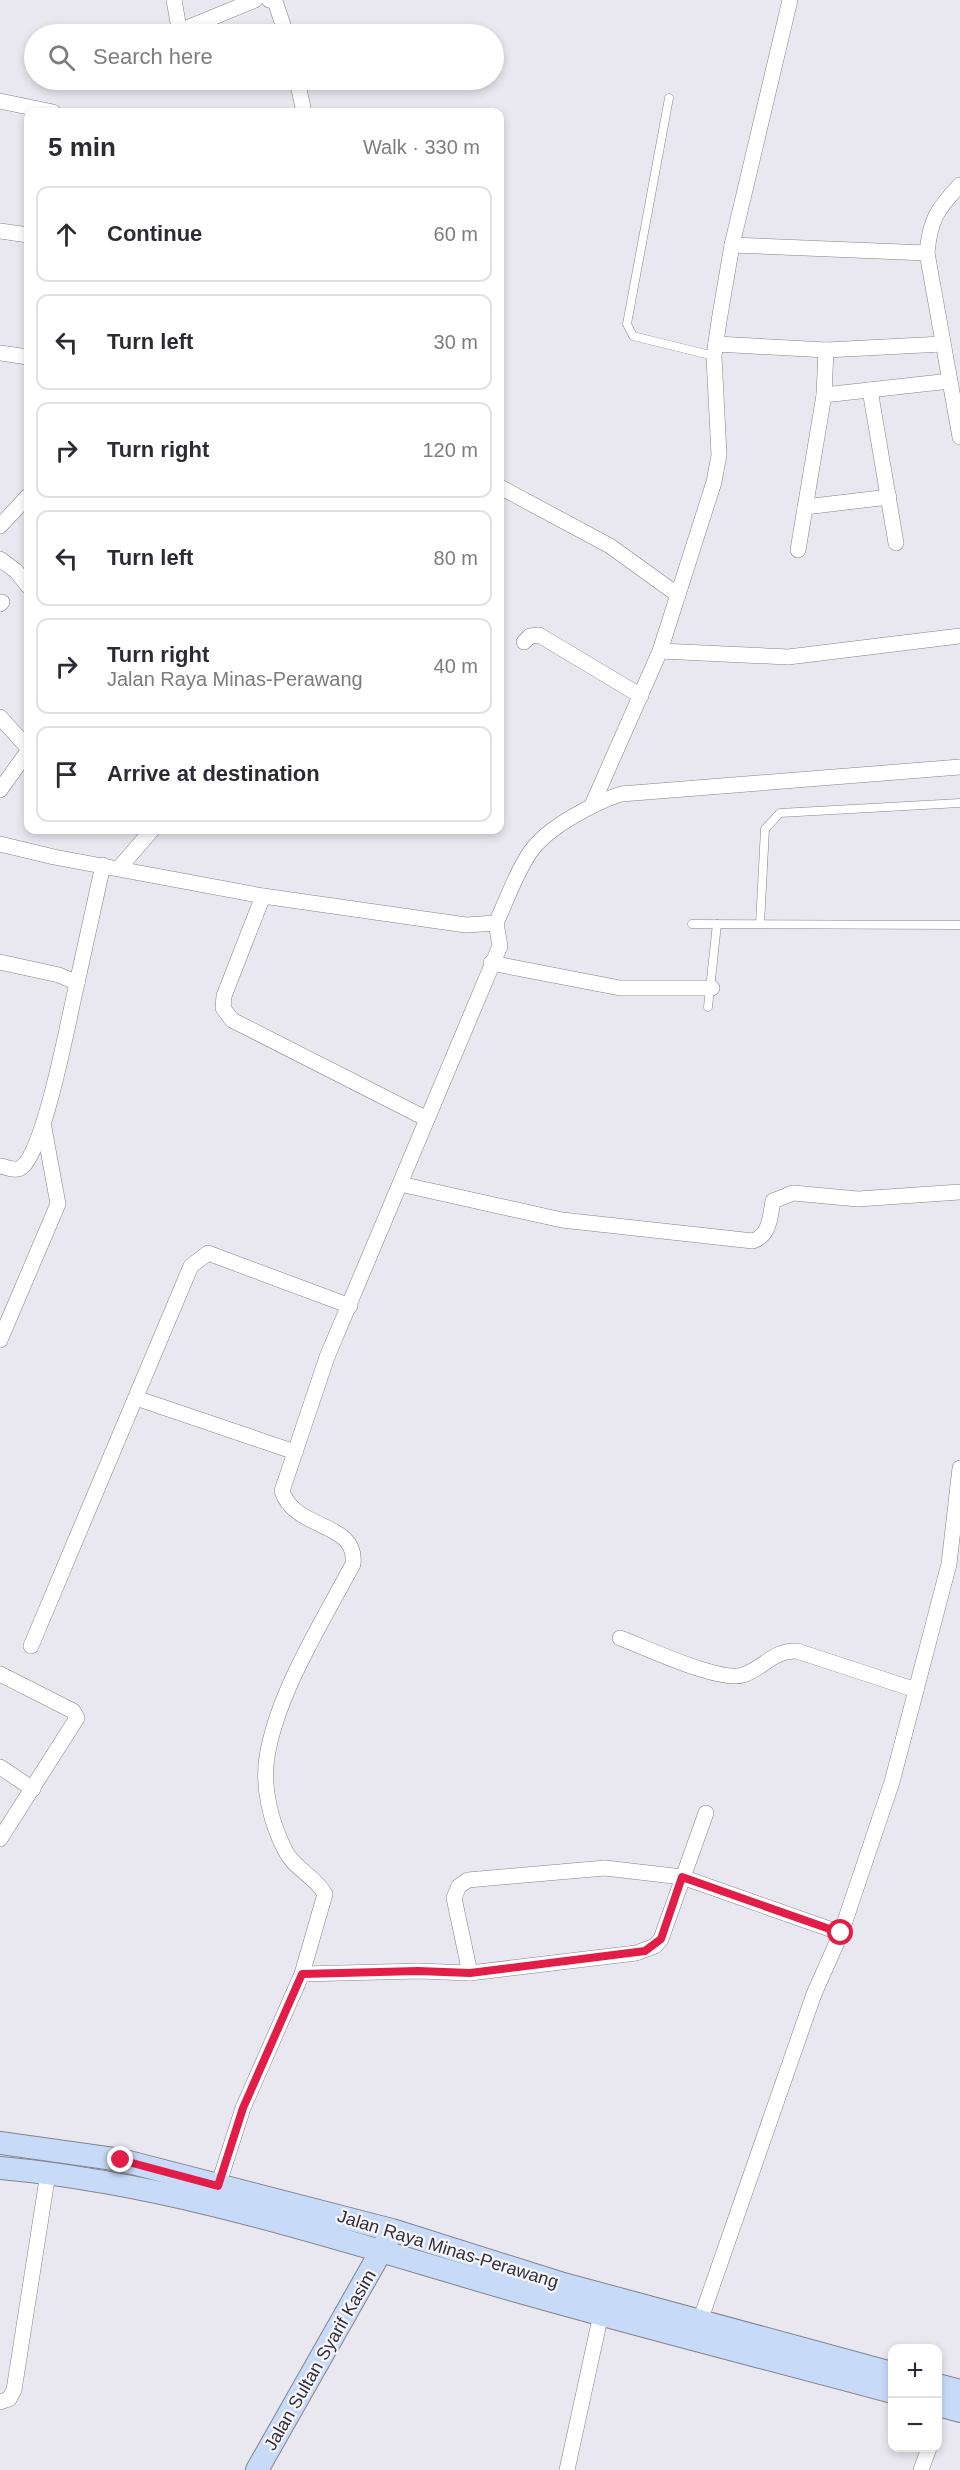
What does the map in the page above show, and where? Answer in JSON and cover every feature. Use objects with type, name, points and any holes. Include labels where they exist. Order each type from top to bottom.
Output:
[{"type":"main road","name":"Jalan Raya Minas-Perawang","points":[[0,2143],[121,2160],[218,2186],[387,2240],[601,2313],[888,2391]]},
{"type":"main road","name":"Jalan Raya Minas-Perawang","points":[[0,2168],[48,2173],[205,2201],[387,2240],[560,2283],[888,2372]]},
{"type":"main road","name":"Jalan Sultan Syarif Kasim","points":[[257,2470],[387,2240]]},
{"type":"main road","points":[[943,2406],[960,2391]]},
{"type":"street","points":[[174,0],[177,24]]},
{"type":"street","points":[[198,24],[255,0]]},
{"type":"street","points":[[269,0],[275,1],[283,24]]},
{"type":"street","points":[[593,803],[660,651],[710,499],[719,455],[715,350],[732,245],[790,0]]},
{"type":"street","points":[[299,90],[303,108]]},
{"type":"street","points":[[0,101],[34,108]]},
{"type":"street","points":[[960,185],[938,209],[930,226],[927,253],[960,437]]},
{"type":"street","points":[[0,231],[24,234]]},
{"type":"street","points":[[732,245],[927,253]]},
{"type":"street","points":[[715,350],[826,350],[943,344]]},
{"type":"street","points":[[798,550],[824,395],[826,350]]},
{"type":"street","points":[[0,353],[24,356]]},
{"type":"street","points":[[824,395],[950,381]]},
{"type":"street","points":[[870,390],[896,543]]},
{"type":"street","points":[[504,489],[610,546],[678,595]]},
{"type":"street","points":[[805,507],[889,497]]},
{"type":"street","points":[[0,526],[24,500]]},
{"type":"street","points":[[0,559],[16,571],[24,581]]},
{"type":"street","points":[[524,642],[530,636],[539,635],[641,696]]},
{"type":"street","points":[[660,651],[788,657],[960,636]]},
{"type":"street","points":[[0,717],[24,744]]},
{"type":"street","points":[[0,790],[24,755]]},
{"type":"street","points":[[218,2186],[243,2108],[302,1974],[325,1894],[314,1877],[285,1852],[268,1803],[267,1757],[288,1687],[353,1564],[354,1552],[349,1540],[289,1508],[282,1491],[327,1357],[500,946],[496,923],[529,854],[538,842],[593,803],[621,794],[960,767]]},
{"type":"street","points":[[119,868],[149,834]]},
{"type":"street","points":[[0,844],[54,857],[263,896],[466,925],[496,923]]},
{"type":"street","points":[[0,1166],[15,1170],[24,1166],[44,1128],[103,865]]},
{"type":"street","points":[[263,896],[224,996],[223,1008],[232,1020],[427,1119]]},
{"type":"street","points":[[0,962],[59,975],[77,983]]},
{"type":"street","points":[[491,963],[620,988],[712,988]]},
{"type":"street","points":[[0,1340],[58,1204],[44,1128]]},
{"type":"street","points":[[400,1184],[562,1220],[753,1241],[760,1238],[768,1229],[773,1202],[793,1193],[858,1199],[960,1192]]},
{"type":"street","points":[[31,1646],[191,1266],[208,1253],[350,1306]]},
{"type":"street","points":[[136,1398],[295,1452]]},
{"type":"street","points":[[700,2321],[814,1994],[841,1933],[892,1782],[916,1690],[955,1565],[960,1470]]},
{"type":"street","points":[[620,1638],[713,1674],[742,1676],[772,1656],[785,1651],[797,1651],[916,1690]]},
{"type":"street","points":[[0,1674],[73,1711],[76,1715],[33,1789],[0,1839]]},
{"type":"street","points":[[0,1767],[33,1789]]},
{"type":"street","points":[[302,1974],[418,1971],[470,1973],[645,1951],[661,1939],[706,1813]]},
{"type":"street","points":[[470,1973],[454,1898],[459,1886],[468,1880],[605,1868],[682,1877],[841,1933]]},
{"type":"street","points":[[0,2403],[9,2399],[14,2390],[48,2173]]},
{"type":"street","points":[[567,2470],[601,2313]]},
{"type":"street","points":[[921,2470],[928,2452]]},
{"type":"lane","points":[[669,98],[627,324],[633,336],[715,350]]},
{"type":"lane","points":[[760,924],[765,829],[780,813],[960,803]]},
{"type":"lane","points":[[692,924],[960,925]]},
{"type":"lane","points":[[708,1007],[712,988],[717,924]]},
{"type":"route","points":[[121,2160],[218,2186],[243,2108],[302,1974],[418,1971],[470,1973],[645,1951],[655,1946],[661,1939],[682,1877],[841,1933]]}]
